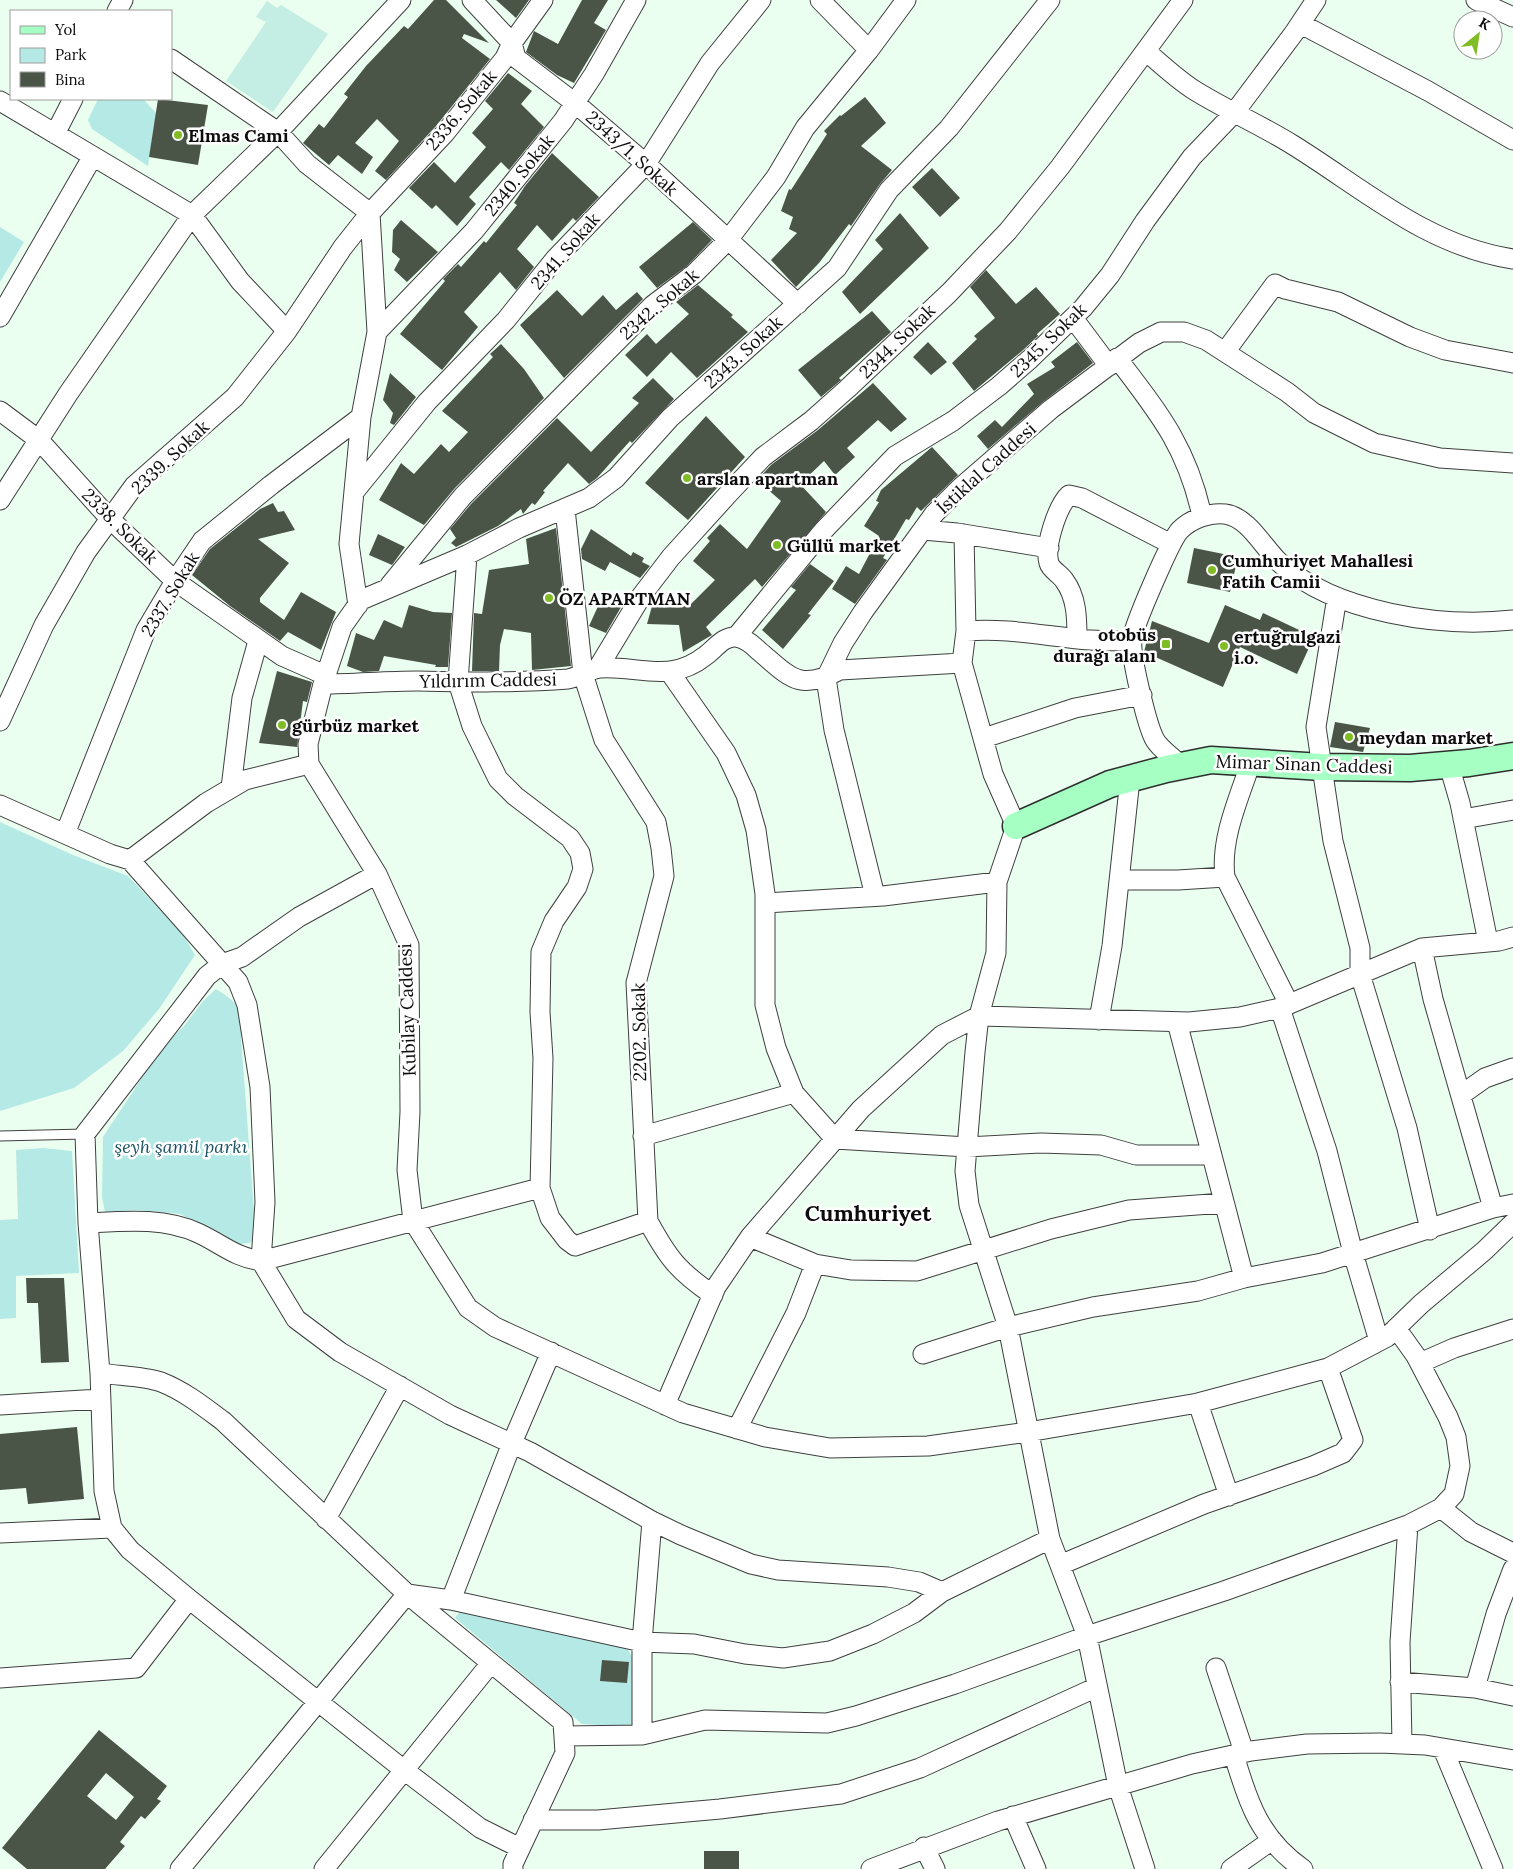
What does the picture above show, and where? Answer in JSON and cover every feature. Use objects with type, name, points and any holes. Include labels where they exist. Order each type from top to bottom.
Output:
[{"type":"street","points":[[0,500],[38,440],[192,214],[278,132],[401,0]]},
{"type":"street","name":"2343/1. Sokak","points":[[472,0],[512,43],[516,58],[575,103],[646,164],[798,304]]},
{"type":"street","name":"2336. Sokak","points":[[370,213],[445,133],[505,58],[512,43],[543,0]]},
{"type":"street","name":"2340. Sokak","points":[[377,332],[474,231],[575,103],[636,0]]},
{"type":"street","name":"2341. Sokak","points":[[355,491],[427,402],[506,320],[555,258],[646,164],[710,63],[761,0]]},
{"type":"street","points":[[820,0],[869,50]]},
{"type":"street","name":"2342. Sokak","points":[[387,588],[463,496],[653,304],[694,274],[728,240],[776,177],[804,128],[869,50],[906,0]]},
{"type":"street","name":"2343. Sokak","points":[[358,605],[361,600],[467,555],[519,528],[589,498],[616,478],[670,418],[837,268],[889,190],[948,128],[1050,0]]},
{"type":"street","name":"2344. Sokak","points":[[591,671],[642,595],[671,557],[763,457],[811,421],[847,390],[949,293],[1008,231],[1060,167],[1183,0]]},
{"type":"street","name":"2345. Sokak","points":[[736,637],[824,531],[895,456],[953,420],[999,386],[1073,318],[1110,276],[1145,221],[1192,157],[1234,113],[1301,24],[1316,0]]},
{"type":"street","points":[[1487,2],[1513,17]]},
{"type":"street","points":[[1301,24],[1436,95],[1513,140]]},
{"type":"street","points":[[1146,52],[1192,88],[1293,145],[1370,198],[1420,228],[1453,243],[1489,255],[1513,259]]},
{"type":"street","points":[[130,860],[206,803],[245,780],[309,764],[308,744],[324,679],[342,628],[358,605],[349,544],[361,418],[377,332],[370,213],[307,164],[278,132],[172,60]]},
{"type":"street","points":[[55,134],[72,100]]},
{"type":"street","points":[[0,101],[192,214],[240,282],[287,331]]},
{"type":"street","points":[[0,317],[93,156]]},
{"type":"street","name":"2339. Sokak","points":[[0,721],[44,625],[86,552],[134,486],[235,397],[287,331],[343,247],[370,213]]},
{"type":"street","points":[[1225,352],[1275,284],[1284,289],[1338,302],[1410,337],[1445,350],[1513,363]]},
{"type":"street","points":[[1073,318],[1158,410],[1177,441],[1196,488],[1202,516]]},
{"type":"street","name":"İstiklal Caddesi","points":[[826,678],[843,643],[862,612],[934,514],[1051,409],[1138,343],[1161,332],[1184,332],[1206,340],[1314,413],[1374,443],[1440,458],[1513,463]]},
{"type":"street","name":"2338. Sokak","points":[[0,410],[38,440],[110,519],[175,581],[258,641],[324,679]]},
{"type":"street","name":"2337. Sokak","points":[[65,834],[146,630],[175,581],[202,541],[271,485],[361,418]]},
{"type":"street","points":[[1077,639],[1078,616],[1073,597],[1065,581],[1049,565],[1048,548],[1061,503],[1069,495],[1082,498],[1171,544]]},
{"type":"street","name":"2202. Sokak","points":[[565,509],[604,740],[656,822],[661,848],[664,876],[636,983],[648,1220],[664,1251],[685,1276],[713,1295]]},
{"type":"street","points":[[1182,766],[1155,740],[1142,695],[1132,640],[1171,544],[1180,530],[1202,516],[1226,514],[1239,520],[1279,563],[1302,581],[1337,597],[1377,611],[1400,616],[1494,622],[1513,620]]},
{"type":"street","points":[[923,530],[964,534],[1048,548]]},
{"type":"street","points":[[964,534],[966,631],[962,663],[993,774],[1016,826],[997,882],[996,954],[980,1016],[965,1171],[969,1205],[1008,1327],[1050,1539],[1086,1636],[1118,1786],[1145,1869]]},
{"type":"street","points":[[467,555],[458,682],[472,726],[498,779],[515,796],[570,838],[580,853],[582,861],[583,870],[577,887],[554,921],[541,952],[540,1012],[543,1058],[540,1188],[550,1218],[567,1240],[575,1246],[648,1220]]},
{"type":"street","points":[[1337,597],[1316,727],[1333,841],[1360,948],[1360,974],[1406,1128],[1430,1230]]},
{"type":"street","points":[[966,631],[1012,631],[1077,639],[1132,640]]},
{"type":"street","points":[[736,637],[750,643],[796,680],[810,682],[826,678],[840,670],[962,663]]},
{"type":"street","name":"Yıldırım Caddesi","points":[[324,679],[505,683],[562,679],[591,671],[625,668],[656,673],[684,669],[705,657],[724,639],[736,637]]},
{"type":"street","points":[[231,788],[242,698],[258,641]]},
{"type":"street","points":[[669,671],[726,753],[746,795],[756,830],[765,903],[765,1005],[776,1048],[794,1093],[835,1139],[967,1148],[1041,1143],[1101,1145],[1136,1154],[1212,1155]]},
{"type":"street","points":[[826,678],[834,730],[875,896]]},
{"type":"street","points":[[984,738],[1075,708],[1142,695]]},
{"type":"street","name":"Mimar Sinan Caddesi","points":[[1016,826],[1110,784],[1210,760],[1322,767],[1410,768],[1449,765],[1513,756]]},
{"type":"street","points":[[1250,762],[1229,835],[1223,863],[1225,877],[1285,1006],[1328,1151],[1353,1253],[1379,1341]]},
{"type":"street","name":"Kubilay Caddesi","points":[[309,764],[377,874],[409,945],[410,1112],[407,1170],[413,1221]]},
{"type":"street","points":[[1449,765],[1463,818],[1488,942]]},
{"type":"street","points":[[1099,1020],[1107,985],[1130,779]]},
{"type":"street","points":[[0,805],[110,854],[130,860],[238,982],[248,1004],[254,1035],[260,1087],[264,1202],[261,1261],[296,1319],[340,1352],[450,1415],[512,1444],[652,1521],[751,1564],[778,1570],[888,1577],[919,1582],[942,1592]]},
{"type":"street","points":[[1463,818],[1513,810]]},
{"type":"street","points":[[377,874],[299,918],[242,957],[222,964],[207,976],[85,1134],[88,1223],[100,1373],[104,1491],[112,1528],[130,1550],[404,1770],[480,1828],[520,1848]]},
{"type":"street","points":[[1119,880],[1178,880],[1225,877]]},
{"type":"street","points":[[765,903],[875,896],[997,882]]},
{"type":"street","points":[[665,1405],[713,1295],[750,1237],[861,1108],[942,1035],[980,1016],[1177,1022],[1240,1016],[1285,1006],[1422,948],[1488,942],[1513,937]]},
{"type":"street","points":[[1422,948],[1434,1000],[1493,1208]]},
{"type":"street","points":[[1177,1022],[1244,1278]]},
{"type":"street","points":[[1461,1095],[1485,1078],[1513,1068]]},
{"type":"street","points":[[643,1136],[794,1093]]},
{"type":"street","points":[[88,1223],[149,1221],[170,1225],[197,1232],[243,1258],[261,1261],[540,1188]]},
{"type":"street","points":[[750,1237],[815,1264],[851,1270],[917,1271],[1052,1229],[1129,1210],[1224,1203]]},
{"type":"street","points":[[923,1354],[1008,1327],[1092,1307],[1198,1291],[1244,1278],[1322,1263],[1430,1230],[1493,1208],[1513,1204]]},
{"type":"street","points":[[413,1221],[468,1308],[495,1327],[683,1413],[765,1437],[830,1448],[928,1446],[1028,1432],[1198,1403],[1328,1368],[1379,1341],[1396,1328],[1513,1223]]},
{"type":"street","points":[[737,1429],[784,1339],[815,1264]]},
{"type":"street","points":[[564,1736],[642,1735],[705,1720],[827,1723],[955,1684],[1086,1636],[1224,1591],[1408,1525],[1441,1508],[1454,1494],[1460,1466],[1456,1437],[1448,1416],[1420,1363],[1396,1328]]},
{"type":"street","points":[[1420,1363],[1454,1348],[1513,1329]]},
{"type":"street","points":[[451,1600],[550,1352]]},
{"type":"street","points":[[1060,1565],[1229,1496],[1314,1466],[1343,1453],[1353,1440],[1328,1368]]},
{"type":"street","points":[[100,1373],[160,1382],[184,1393],[223,1421],[407,1594],[564,1722],[565,1753],[512,1869]]},
{"type":"street","points":[[326,1519],[400,1386]]},
{"type":"street","points":[[0,1405],[100,1399]]},
{"type":"street","points":[[1198,1403],[1229,1496]]},
{"type":"street","points":[[1441,1508],[1471,1532],[1513,1552]]},
{"type":"street","points":[[642,1735],[642,1642],[652,1521]]},
{"type":"street","points":[[1402,1744],[1400,1682],[1401,1613],[1408,1525]]},
{"type":"street","points":[[0,1533],[112,1528]]},
{"type":"street","points":[[407,1594],[451,1600],[642,1642],[694,1644],[745,1654],[783,1658],[830,1651],[873,1634],[914,1613],[942,1592],[1050,1539]]},
{"type":"street","points":[[1475,1688],[1496,1614],[1513,1570]]},
{"type":"street","points":[[180,1869],[407,1594]]},
{"type":"street","points":[[0,1678],[136,1668],[190,1599]]},
{"type":"street","points":[[324,1869],[491,1663]]},
{"type":"street","points":[[1216,1668],[1239,1754],[1248,1801],[1263,1830],[1290,1860],[1303,1869]]},
{"type":"street","points":[[1400,1682],[1475,1688],[1513,1696]]},
{"type":"street","points":[[533,1820],[607,1819],[720,1809],[841,1794],[920,1768],[1097,1688]]},
{"type":"street","points":[[870,1869],[924,1847],[1013,1816],[1239,1754],[1307,1744],[1402,1744],[1443,1748],[1513,1760]]},
{"type":"street","points":[[1443,1748],[1493,1869]]},
{"type":"street","points":[[1013,1816],[1036,1869]]},
{"type":"street","points":[[1231,1869],[1272,1840]]},
{"type":"street","points":[[924,1847],[935,1869]]},
{"type":"lane","points":[[0,1136],[85,1134]]},
{"type":"green space","points":[[98,100],[144,100],[156,113],[148,166],[92,129],[88,120]]},
{"type":"green space","points":[[0,227],[24,242],[0,282]]},
{"type":"green space","points":[[0,822],[73,855],[128,876],[182,933],[195,955],[159,1009],[123,1051],[74,1088],[0,1111]]},
{"type":"green space","name":"şeyh şamil parkı","points":[[216,989],[235,1004],[239,1009],[242,1021],[241,1038],[254,1211],[253,1242],[237,1245],[180,1214],[138,1210],[105,1212],[102,1197],[103,1137],[162,1047],[184,1026],[203,1001]]},
{"type":"green space","points":[[43,1148],[72,1151],[79,1273],[16,1276],[16,1318],[0,1319],[0,1220],[18,1219],[16,1150]]},
{"type":"green space","points":[[463,1608],[626,1647],[635,1661],[635,1723],[630,1727],[582,1724],[455,1618]]},
{"type":"shaded area","points":[[267,1],[277,8],[281,5],[328,34],[273,112],[226,81],[266,22],[256,17]]},
{"type":"building","points":[[434,0],[446,0],[489,43],[464,34],[462,38],[490,59],[436,126],[386,180],[375,171],[399,141],[377,119],[355,143],[373,157],[362,174],[338,155],[329,165],[303,143],[319,124],[324,128],[348,97],[344,94],[366,66],[404,26],[408,29]]},
{"type":"building","points":[[496,0],[529,0],[516,18]]},
{"type":"building","points":[[582,0],[608,0],[594,23],[606,30],[574,83],[557,75],[526,52],[534,31],[558,44]]},
{"type":"building","points":[[508,73],[532,91],[521,104],[544,127],[509,170],[501,162],[469,197],[476,204],[457,226],[436,205],[432,209],[409,188],[434,162],[455,183],[486,147],[472,133],[493,109],[485,101]]},
{"type":"building","points":[[865,97],[886,123],[861,146],[892,170],[851,226],[849,224],[819,263],[796,287],[771,260],[797,233],[789,229],[793,217],[781,211],[789,189],[791,190],[827,134],[824,131],[840,115]]},
{"type":"building","name":"Elmas Cami","points":[[158,100],[208,105],[198,165],[149,157]]},
{"type":"building","points":[[552,153],[599,197],[576,221],[573,218],[552,241],[537,225],[517,249],[534,267],[516,290],[500,272],[464,312],[478,327],[442,370],[400,334],[445,281],[443,279],[458,264],[461,267],[484,241],[486,243],[517,205],[514,203],[525,186]]},
{"type":"building","points":[[932,168],[960,198],[940,217],[912,187]]},
{"type":"building","points":[[900,213],[929,248],[860,314],[842,292],[883,249],[875,240]]},
{"type":"building","points":[[401,220],[438,252],[407,282],[394,270],[400,259],[392,252],[393,230]]},
{"type":"building","points":[[693,222],[712,240],[687,266],[657,288],[639,267]]},
{"type":"building","points":[[986,270],[1016,304],[1036,287],[1060,314],[1037,334],[1038,336],[1022,351],[974,391],[952,363],[977,339],[974,336],[995,318],[970,287]]},
{"type":"building","points":[[698,285],[733,315],[731,317],[748,332],[697,378],[671,352],[647,377],[625,355],[647,334],[656,344],[689,314],[676,302]]},
{"type":"building","points":[[557,290],[582,316],[603,295],[616,310],[637,292],[643,299],[564,378],[520,325]]},
{"type":"building","points":[[872,311],[891,332],[839,378],[841,380],[821,397],[798,370]]},
{"type":"building","points":[[928,342],[947,362],[931,375],[913,357]]},
{"type":"building","points":[[1077,342],[1093,363],[1044,401],[988,449],[977,436],[995,420],[1002,427],[1034,394],[1027,384],[1055,367],[1051,362]]},
{"type":"building","points":[[501,344],[524,369],[544,398],[455,488],[424,525],[379,500],[401,463],[414,474],[441,444],[449,452],[468,432],[442,411],[493,357],[490,354]]},
{"type":"building","points":[[390,373],[416,397],[394,425],[390,423],[393,413],[383,400]]},
{"type":"building","points":[[653,378],[674,399],[632,443],[630,441],[597,478],[589,484],[568,463],[543,491],[545,492],[535,505],[532,503],[523,514],[521,509],[498,526],[456,547],[451,543],[456,538],[450,529],[471,504],[557,418],[591,452],[639,403],[632,398]]},
{"type":"building","points":[[873,383],[907,419],[891,432],[878,420],[847,448],[855,457],[835,475],[824,461],[800,484],[826,512],[762,587],[755,579],[706,627],[712,635],[683,652],[679,625],[647,624],[654,599],[688,607],[715,580],[693,561],[710,541],[707,538],[720,524],[747,549],[781,501],[757,480],[771,465],[818,430]]},
{"type":"building","name":"arslan apartman","points":[[706,416],[745,457],[688,520],[645,483]]},
{"type":"building","points":[[932,447],[958,475],[921,511],[917,507],[909,520],[906,519],[883,558],[887,560],[855,604],[832,589],[846,566],[859,574],[879,536],[864,526],[879,502],[876,501],[881,490]]},
{"type":"building","points":[[273,503],[278,512],[284,511],[295,530],[258,539],[289,563],[260,598],[260,602],[284,620],[301,592],[336,612],[321,650],[288,632],[280,641],[230,606],[192,575],[210,549],[260,509]]},
{"type":"building","points":[[556,528],[571,666],[532,670],[531,633],[504,629],[500,645],[499,671],[472,671],[474,613],[482,614],[489,570],[529,564],[526,539]]},
{"type":"building","points":[[591,529],[631,556],[633,552],[644,558],[642,562],[650,566],[640,578],[610,562],[605,571],[582,559],[581,549]]},
{"type":"building","points":[[378,534],[405,547],[392,565],[369,555]]},
{"type":"building","name":"Cumhuriyet Mahallesi Fatih Camii","points":[[1194,548],[1238,557],[1230,592],[1187,583]]},
{"type":"building","points":[[810,564],[834,581],[808,614],[811,615],[783,649],[762,630],[796,590],[791,587]]},
{"type":"building","points":[[605,591],[624,602],[606,633],[589,626]]},
{"type":"building","points":[[409,605],[433,612],[452,613],[448,667],[435,667],[436,665],[384,656],[379,671],[363,672],[347,666],[356,633],[374,640],[384,620],[402,628]]},
{"type":"building","points":[[1225,605],[1260,620],[1263,613],[1314,637],[1297,674],[1240,647],[1223,687],[1144,652],[1152,621],[1209,643]]},
{"type":"building","name":"gürbüz market","points":[[277,671],[312,682],[307,702],[303,701],[297,747],[259,743]]},
{"type":"building","name":"meydan market","points":[[1335,722],[1370,728],[1363,752],[1330,747]]},
{"type":"building","points":[[26,1278],[64,1278],[69,1362],[41,1363],[38,1303],[27,1303]]},
{"type":"building","points":[[77,1427],[84,1499],[28,1504],[26,1488],[0,1490],[0,1434]]},
{"type":"building","points":[[602,1660],[629,1662],[627,1683],[600,1681]]},
{"type":"building","points":[[99,1730],[167,1786],[157,1799],[161,1801],[145,1819],[141,1816],[120,1842],[125,1846],[105,1869],[27,1869],[2,1848]],"holes":[[[106,1773],[134,1797],[116,1820],[87,1796]]]},
{"type":"building","points":[[704,1851],[739,1851],[739,1869],[704,1869]]},
{"type":"place","name":"Elmas Cami","points":[[178,135]]},
{"type":"place","name":"arslan apartman","points":[[687,478]]},
{"type":"place","name":"Güllü market","points":[[777,545]]},
{"type":"place","name":"Cumhuriyet Mahallesi Fatih Camii","points":[[1212,570]]},
{"type":"place","name":"ÖZ APARTMAN","points":[[549,598]]},
{"type":"place","name":"otobüs durağı alanı","points":[[1166,644]]},
{"type":"place","name":"ertuğrulgazi i.o.","points":[[1224,646]]},
{"type":"place","name":"gürbüz market","points":[[282,725]]},
{"type":"place","name":"meydan market","points":[[1349,737]]},
{"type":"district","name":"Cumhuriyet","points":[[868,1213]]}]
